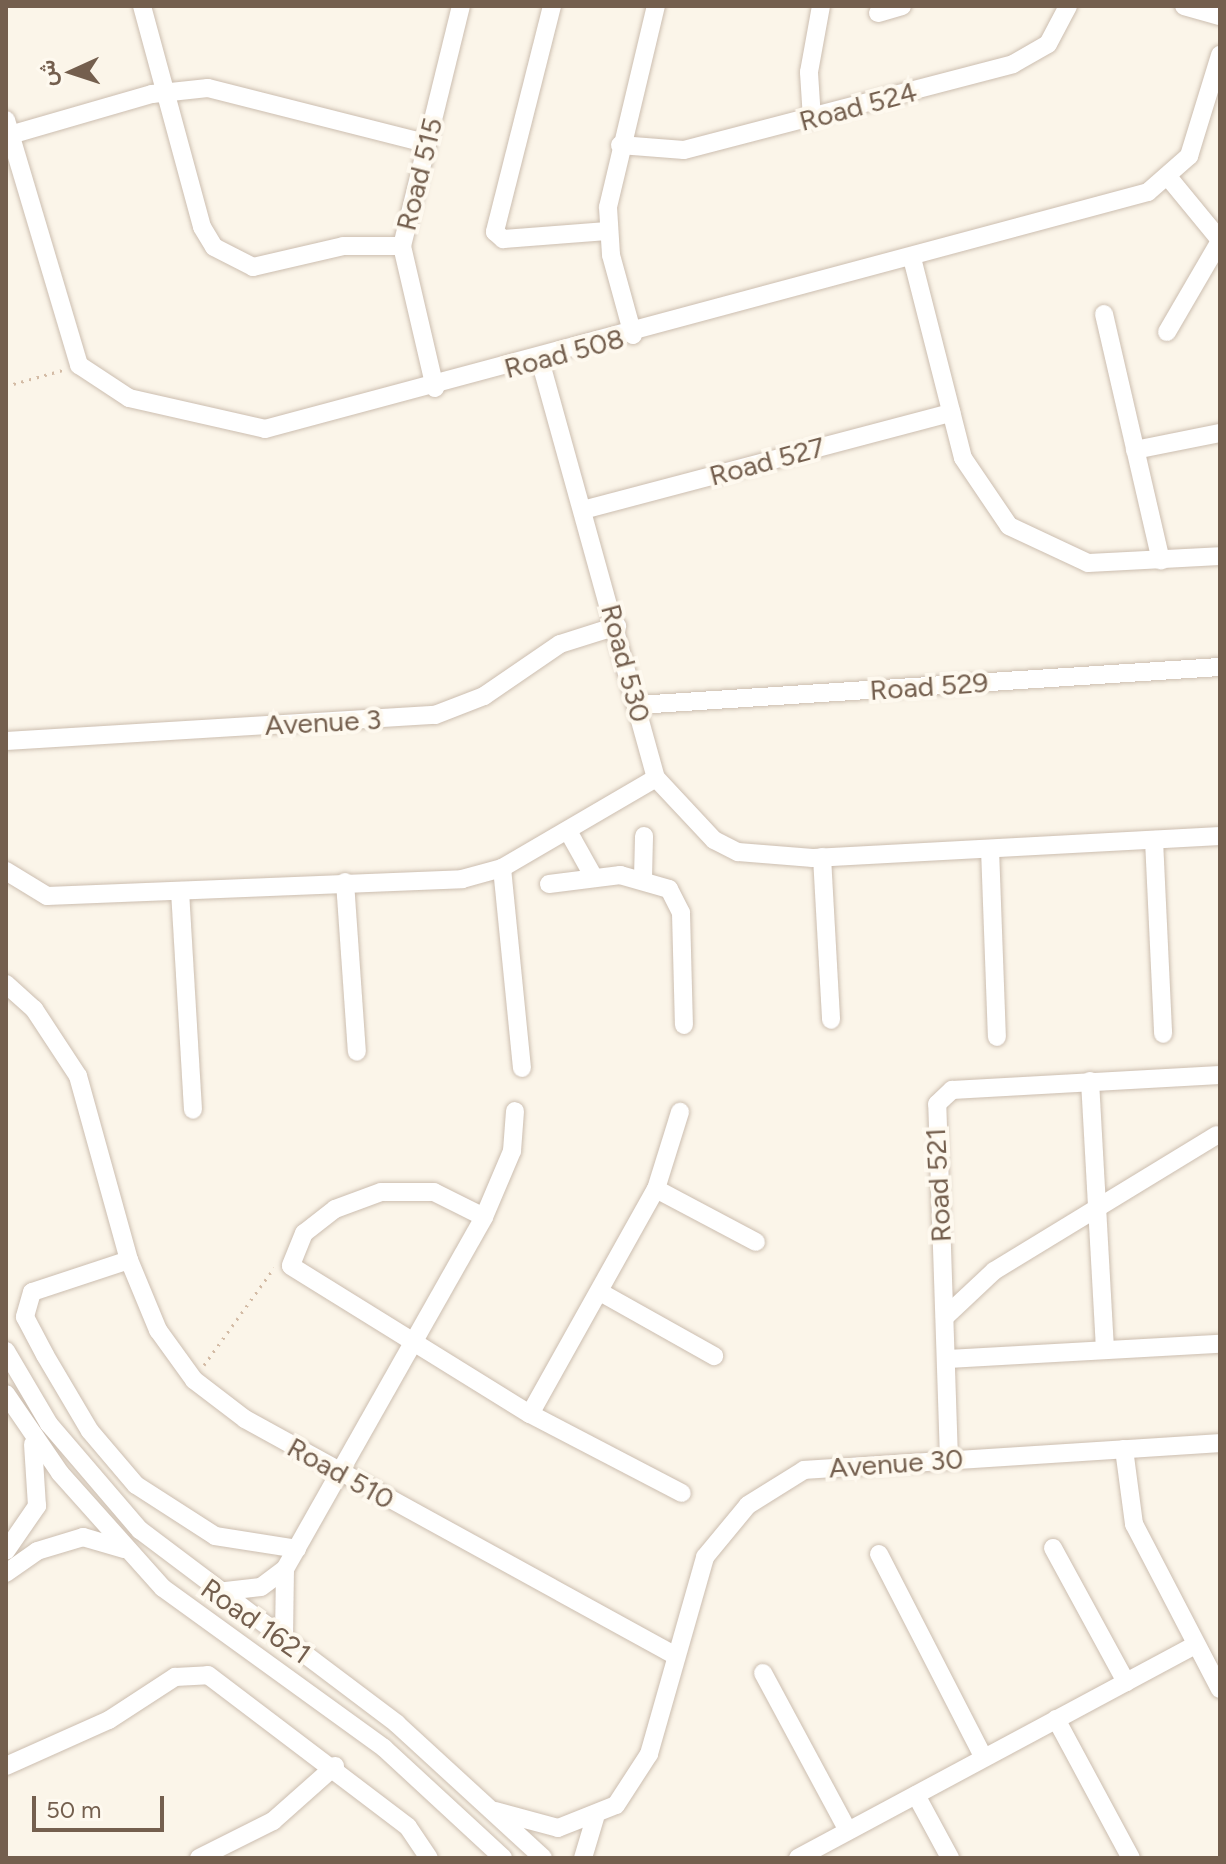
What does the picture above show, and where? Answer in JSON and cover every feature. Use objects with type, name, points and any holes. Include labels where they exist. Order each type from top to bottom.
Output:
[{"type":"street","points":[[142,6],[202,227],[232,260],[276,266],[343,246],[402,246]]},
{"type":"street","name":"Road 515","points":[[435,388],[402,246],[461,6]]},
{"type":"street","points":[[552,6],[495,232],[503,239],[608,231]]},
{"type":"street","points":[[633,335],[608,231],[620,145],[656,6]]},
{"type":"street","points":[[812,119],[809,72],[821,6]]},
{"type":"street","points":[[878,13],[902,6]]},
{"type":"street","name":"Road 524","points":[[620,145],[684,150],[812,119],[1032,56],[1059,28],[1068,6]]},
{"type":"street","points":[[1184,6],[1220,16]]},
{"type":"street","points":[[1167,332],[1220,241],[1169,178],[1201,129],[1217,80],[1220,55]]},
{"type":"street","points":[[79,365],[8,127],[166,91],[229,91],[426,143]]},
{"type":"street","name":"Road 508","points":[[79,365],[110,391],[241,427],[289,427],[1124,200],[1169,178]]},
{"type":"street","points":[[912,258],[951,413],[972,482],[1033,543],[1088,563],[1220,556]]},
{"type":"street","points":[[1104,314],[1161,560]]},
{"type":"street","name":"Road 530","points":[[540,360],[617,626],[656,778],[683,813],[738,852],[822,857],[1220,836]]},
{"type":"street","name":"Road 527","points":[[583,510],[951,413]]},
{"type":"street","points":[[1135,450],[1220,433]]},
{"type":"street","name":"Avenue 3","points":[[6,741],[435,715],[484,696],[560,644],[617,626]]},
{"type":"street","name":"Road 529","points":[[638,705],[1220,667]]},
{"type":"street","points":[[6,871],[47,896],[448,880],[502,868],[656,778]]},
{"type":"street","points":[[568,831],[592,874]]},
{"type":"street","points":[[643,878],[644,836]]},
{"type":"street","points":[[1154,840],[1163,1034]]},
{"type":"street","points":[[990,849],[997,1037]]},
{"type":"street","points":[[822,857],[831,1020]]},
{"type":"street","points":[[502,868],[522,1068]]},
{"type":"street","points":[[549,884],[592,874],[643,878],[669,889],[679,904],[684,1025]]},
{"type":"street","points":[[345,882],[357,1052]]},
{"type":"street","points":[[180,891],[193,1110]]},
{"type":"street","name":"Road 510","points":[[6,984],[34,1009],[78,1076],[115,1193],[129,1260],[158,1330],[194,1380],[215,1400],[342,1475],[676,1656]]},
{"type":"street","name":"Road 521","points":[[949,1459],[937,1104],[952,1090],[1220,1075]]},
{"type":"street","points":[[1090,1081],[1105,1350]]},
{"type":"street","points":[[217,1592],[247,1591],[285,1569],[342,1475],[484,1217],[512,1151],[515,1111]]},
{"type":"street","points":[[530,1414],[656,1189],[680,1112]]},
{"type":"street","points":[[945,1317],[961,1309],[986,1276],[1217,1135]]},
{"type":"street","points":[[656,1189],[756,1242]]},
{"type":"street","points":[[484,1217],[434,1192],[381,1192],[322,1218],[291,1257],[301,1274],[413,1344],[530,1414],[682,1493]]},
{"type":"street","points":[[129,1260],[32,1292],[25,1317],[45,1355],[90,1431],[136,1485],[215,1536],[297,1549]]},
{"type":"street","points":[[600,1292],[714,1356]]},
{"type":"street","points":[[948,1359],[1220,1344]]},
{"type":"street","name":"Road 1621","points":[[6,1351],[49,1424],[116,1504],[217,1592],[284,1639],[495,1811],[543,1858]]},
{"type":"street","name":"Road 1621","points":[[6,1394],[26,1427],[129,1552],[195,1615],[384,1748],[503,1858]]},
{"type":"street","points":[[6,1551],[30,1523],[38,1497],[39,1469],[26,1427]]},
{"type":"street","name":"Avenue 30","points":[[595,1818],[616,1805],[649,1754],[705,1557],[731,1521],[773,1486],[822,1466],[1220,1443]]},
{"type":"street","points":[[1124,1449],[1134,1524],[1220,1689]]},
{"type":"street","points":[[6,1573],[37,1551],[83,1537],[129,1552]]},
{"type":"street","points":[[1053,1548],[1126,1682]]},
{"type":"street","points":[[879,1554],[984,1758]]},
{"type":"street","points":[[284,1639],[285,1569]]},
{"type":"street","points":[[798,1858],[1195,1645]]},
{"type":"street","points":[[6,1766],[191,1673],[223,1681],[335,1766],[408,1827],[429,1858]]},
{"type":"street","points":[[763,1673],[848,1831]]},
{"type":"street","points":[[1056,1719],[1131,1858]]},
{"type":"street","points":[[199,1858],[273,1821],[335,1766]]},
{"type":"street","points":[[916,1795],[950,1858]]},
{"type":"street","points":[[495,1811],[544,1827],[595,1818],[583,1858]]},
{"type":"path","points":[[6,386],[79,365]]},
{"type":"path","points":[[194,1380],[267,1272],[291,1257]]}]
